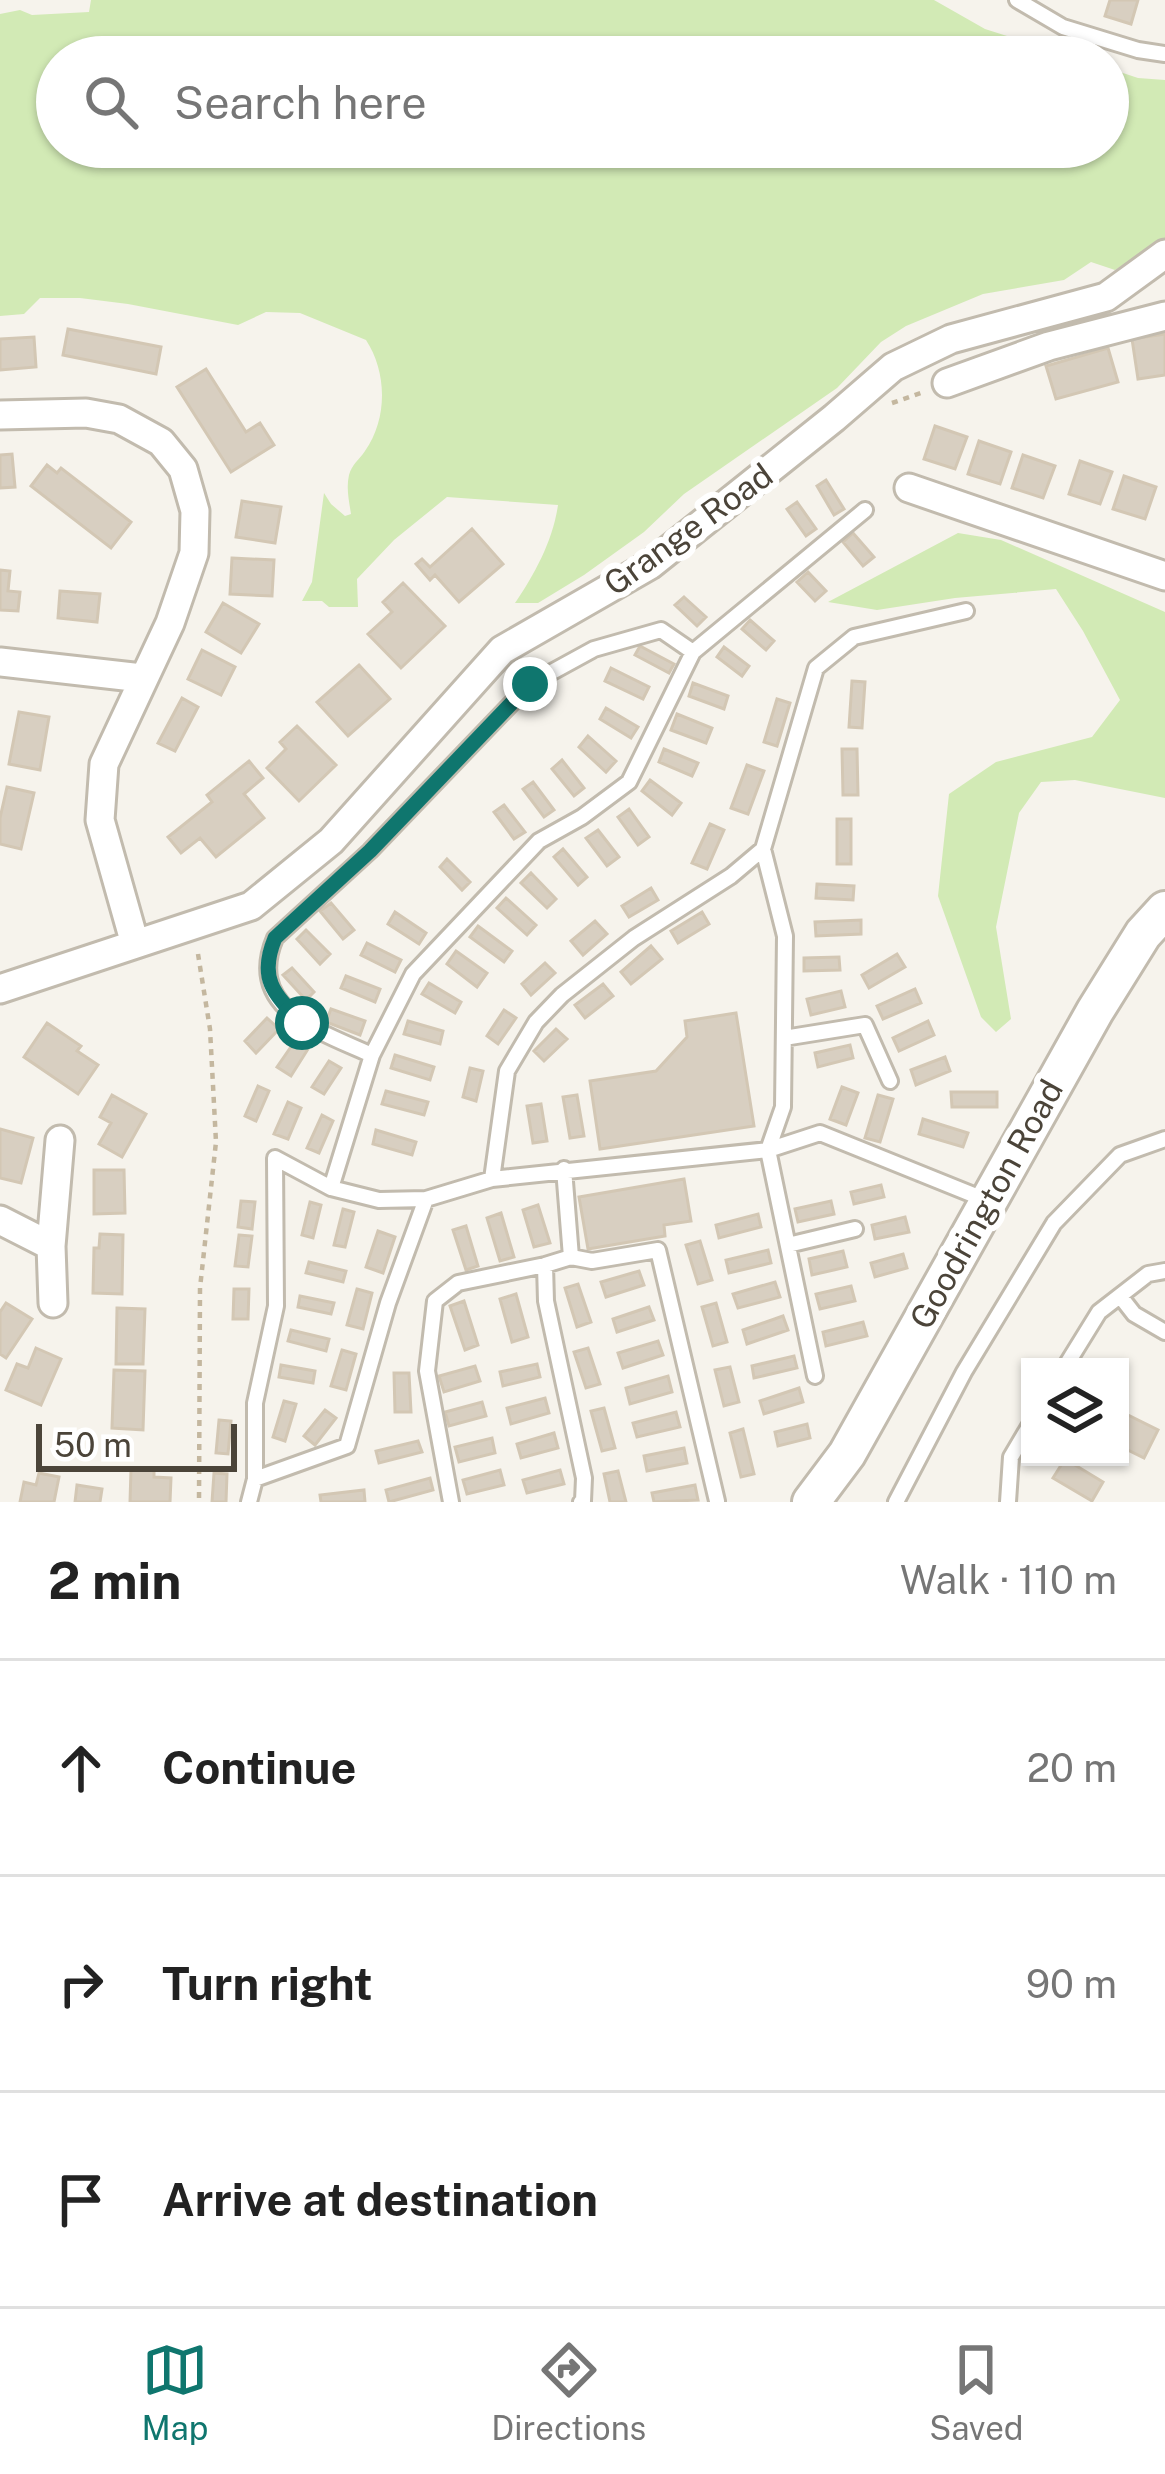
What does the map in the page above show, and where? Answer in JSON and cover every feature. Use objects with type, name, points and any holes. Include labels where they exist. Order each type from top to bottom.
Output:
[{"type":"street","name":"Grange Road","points":[[0,988],[251,906],[331,841],[502,650],[650,566],[893,367],[951,339],[1106,297],[1165,254]]},
{"type":"street","points":[[947,383],[1049,346],[1165,316]]},
{"type":"street","points":[[0,415],[86,413],[119,418],[161,442],[183,469],[195,511],[194,553],[170,623],[104,764],[100,820],[135,944]]},
{"type":"street","points":[[909,488],[1165,576]]},
{"type":"street","points":[[0,662],[142,678]]},
{"type":"street","name":"Goodrington Road","points":[[811,1502],[847,1454],[1095,1011],[1142,934],[1165,910]]},
{"type":"street","points":[[53,1304],[51,1246],[60,1140]]},
{"type":"street","points":[[0,1220],[51,1246]]},
{"type":"lane","points":[[1018,0],[1063,27],[1092,36]]},
{"type":"lane","points":[[1129,47],[1165,54]]},
{"type":"lane","points":[[331,1188],[372,1055],[413,974],[539,841],[582,817],[628,782],[693,652],[866,510]]},
{"type":"lane","points":[[815,1376],[768,1150],[783,1107],[784,935],[763,849],[817,668],[854,637],[966,611]]},
{"type":"lane","points":[[372,1055],[302,1023],[272,992],[267,956],[275,938],[370,851],[530,684],[594,649],[661,630],[693,652]]},
{"type":"lane","points":[[492,1179],[507,1071],[536,1022],[634,938],[763,849]]},
{"type":"lane","points":[[784,1038],[865,1025],[890,1081]]},
{"type":"lane","points":[[249,1502],[255,1479],[255,1403],[276,1306],[275,1158],[331,1188],[379,1200],[426,1199],[492,1179],[768,1150],[820,1132],[988,1200]]},
{"type":"lane","points":[[896,1502],[964,1372],[1054,1223],[1120,1155],[1165,1139]]},
{"type":"lane","points":[[564,1169],[571,1257]]},
{"type":"lane","points":[[255,1479],[347,1446],[388,1303],[426,1199]]},
{"type":"lane","points":[[788,1245],[855,1229]]},
{"type":"lane","points":[[452,1502],[427,1371],[435,1301],[458,1283],[571,1257],[592,1261],[658,1250],[717,1502]]},
{"type":"lane","points":[[545,1265],[546,1301],[584,1478],[581,1502]]},
{"type":"lane","points":[[1071,1358],[1099,1312],[1148,1274],[1165,1270]]},
{"type":"lane","points":[[1120,1296],[1134,1314],[1165,1332]]},
{"type":"lane","points":[[1008,1502],[1011,1456],[1021,1440]]},
{"type":"path","points":[[194,924],[210,1029],[216,1142],[200,1288],[200,1502]]},
{"type":"green space","points":[[91,0],[934,0],[1007,36],[36,36],[36,168],[1129,168],[1129,75],[1165,80],[1165,240],[1115,270],[1091,262],[1064,280],[983,294],[906,326],[881,342],[837,388],[684,494],[644,532],[538,603],[515,603],[542,556],[558,505],[447,497],[394,540],[357,579],[358,607],[329,607],[322,601],[302,601],[312,582],[324,493],[345,516],[351,514],[349,475],[378,424],[381,380],[366,340],[300,313],[266,312],[238,325],[80,298],[40,298],[24,314],[0,316],[0,14],[89,12]]},
{"type":"green space","points":[[958,533],[1001,540],[1165,612],[1165,798],[1075,780],[1041,782],[1019,813],[996,927],[1011,1019],[996,1032],[981,1017],[938,896],[949,794],[996,762],[1092,737],[1120,700],[1056,589],[877,610],[828,602]]},
{"type":"building","points":[[1110,0],[1138,0],[1131,24],[1105,16]]},
{"type":"building","points":[[68,329],[161,347],[156,374],[63,355]]},
{"type":"building","points":[[1165,334],[1165,375],[1138,379],[1132,339]]},
{"type":"building","points":[[34,337],[36,367],[0,370],[0,339]]},
{"type":"building","points":[[1108,348],[1118,382],[1056,399],[1046,366]]},
{"type":"building","points":[[206,369],[246,432],[260,423],[274,445],[231,472],[177,387]]},
{"type":"building","points":[[935,426],[967,437],[955,469],[924,459]]},
{"type":"building","points":[[979,441],[1011,452],[1000,484],[968,474]]},
{"type":"building","points":[[12,454],[15,487],[0,488],[0,455]]},
{"type":"building","points":[[1023,455],[1055,466],[1043,498],[1012,488]]},
{"type":"building","points":[[1080,461],[1112,472],[1100,504],[1069,494]]},
{"type":"building","points":[[47,465],[57,473],[61,468],[131,522],[111,548],[31,486]]},
{"type":"building","points":[[1124,476],[1156,487],[1145,519],[1113,509]]},
{"type":"building","points":[[826,480],[844,509],[834,515],[817,486]]},
{"type":"building","points":[[242,501],[281,507],[275,543],[236,537]]},
{"type":"building","points":[[797,502],[816,529],[806,536],[787,509]]},
{"type":"building","points":[[472,529],[503,564],[459,602],[435,575],[430,580],[416,564],[422,559],[430,567]]},
{"type":"building","points":[[853,533],[874,557],[863,566],[843,542]]},
{"type":"building","points":[[232,558],[274,560],[272,596],[230,594]]},
{"type":"building","points":[[0,570],[10,571],[8,591],[20,592],[18,611],[0,610]]},
{"type":"building","points":[[808,572],[826,591],[815,601],[797,582]]},
{"type":"building","points":[[403,583],[445,626],[401,668],[368,634],[392,612],[383,602]]},
{"type":"building","points":[[60,591],[100,594],[97,622],[58,618]]},
{"type":"building","points":[[684,597],[706,617],[697,626],[675,605]]},
{"type":"building","points":[[223,603],[259,624],[241,653],[206,632]]},
{"type":"building","points":[[750,620],[774,641],[766,650],[742,629]]},
{"type":"building","points":[[640,646],[674,664],[669,673],[635,655]]},
{"type":"building","points":[[724,647],[749,666],[742,676],[717,657]]},
{"type":"building","points":[[202,650],[235,667],[221,695],[188,679]]},
{"type":"building","points":[[359,665],[390,699],[348,736],[317,702]]},
{"type":"building","points":[[611,668],[649,687],[643,699],[605,681]]},
{"type":"building","points":[[852,681],[865,682],[862,728],[849,727]]},
{"type":"building","points":[[693,683],[728,696],[724,709],[689,696]]},
{"type":"building","points":[[182,698],[198,707],[175,751],[158,743]]},
{"type":"building","points":[[777,699],[790,703],[777,746],[764,742]]},
{"type":"building","points":[[606,708],[638,727],[631,738],[600,719]]},
{"type":"building","points":[[19,712],[49,717],[40,770],[9,764]]},
{"type":"building","points":[[677,714],[712,728],[706,743],[671,730]]},
{"type":"building","points":[[297,726],[336,765],[299,801],[267,768],[286,749],[280,742]]},
{"type":"building","points":[[588,736],[616,761],[606,772],[579,747]]},
{"type":"building","points":[[664,749],[698,763],[692,776],[659,762]]},
{"type":"building","points":[[842,749],[857,749],[858,795],[843,795]]},
{"type":"building","points":[[562,760],[584,788],[574,796],[552,769]]},
{"type":"building","points":[[249,761],[263,778],[244,794],[264,818],[216,857],[200,838],[181,853],[168,837],[212,802],[207,795]]},
{"type":"building","points":[[747,765],[764,771],[748,814],[731,808]]},
{"type":"building","points":[[650,780],[681,803],[672,815],[642,791]]},
{"type":"building","points":[[533,782],[554,810],[544,817],[523,789]]},
{"type":"building","points":[[7,787],[34,793],[21,849],[0,844]]},
{"type":"building","points":[[504,805],[525,832],[514,839],[494,812]]},
{"type":"building","points":[[629,809],[649,837],[638,845],[618,817]]},
{"type":"building","points":[[837,819],[851,819],[851,864],[837,864]]},
{"type":"building","points":[[710,824],[724,830],[707,869],[692,863]]},
{"type":"building","points":[[598,830],[619,857],[607,866],[586,838]]},
{"type":"building","points":[[563,849],[587,877],[578,885],[554,857]]},
{"type":"building","points":[[447,859],[470,882],[462,890],[440,867]]},
{"type":"building","points":[[531,873],[556,899],[547,908],[521,883]]},
{"type":"building","points":[[817,884],[854,886],[853,900],[816,898]]},
{"type":"building","points":[[651,888],[658,900],[629,917],[622,906]]},
{"type":"building","points":[[506,898],[536,925],[527,935],[497,908]]},
{"type":"building","points":[[331,903],[354,930],[343,939],[320,911]]},
{"type":"building","points":[[395,912],[426,933],[419,944],[388,924]]},
{"type":"building","points":[[702,912],[709,924],[678,943],[671,931]]},
{"type":"building","points":[[861,920],[861,934],[816,936],[815,922]]},
{"type":"building","points":[[595,921],[607,934],[583,955],[571,941]]},
{"type":"building","points":[[478,926],[512,951],[504,962],[470,937]]},
{"type":"building","points":[[306,930],[330,954],[320,964],[297,939]]},
{"type":"building","points":[[367,943],[401,960],[395,972],[361,955]]},
{"type":"building","points":[[651,946],[662,959],[631,984],[621,972]]},
{"type":"building","points":[[456,951],[487,973],[477,987],[447,964]]},
{"type":"building","points":[[897,954],[905,967],[869,988],[862,975]]},
{"type":"building","points":[[839,957],[840,970],[804,971],[804,958]]},
{"type":"building","points":[[545,963],[555,973],[531,995],[522,984]]},
{"type":"building","points":[[292,968],[314,992],[306,1000],[283,975]]},
{"type":"building","points":[[346,976],[380,989],[375,1002],[341,988]]},
{"type":"building","points":[[429,983],[461,1002],[455,1013],[422,994]]},
{"type":"building","points":[[603,984],[613,996],[585,1018],[575,1005]]},
{"type":"building","points":[[915,989],[921,1003],[883,1019],[877,1006]]},
{"type":"building","points":[[841,991],[845,1007],[811,1015],[807,999]]},
{"type":"building","points":[[331,1009],[365,1021],[360,1035],[326,1022]]},
{"type":"building","points":[[504,1010],[516,1018],[498,1044],[487,1036]]},
{"type":"building","points":[[736,1013],[754,1126],[600,1149],[590,1081],[656,1071],[687,1037],[685,1021]]},
{"type":"building","points":[[267,1018],[279,1029],[256,1053],[245,1041]]},
{"type":"building","points":[[408,1021],[443,1031],[440,1044],[404,1034]]},
{"type":"building","points":[[928,1021],[934,1035],[899,1051],[893,1038]]},
{"type":"building","points":[[47,1023],[81,1046],[77,1051],[98,1065],[78,1094],[24,1057]]},
{"type":"building","points":[[556,1029],[567,1039],[544,1061],[534,1051]]},
{"type":"building","points":[[295,1041],[308,1049],[291,1076],[277,1067]]},
{"type":"building","points":[[850,1045],[853,1058],[818,1067],[815,1053]]},
{"type":"building","points":[[395,1055],[434,1067],[430,1080],[391,1068]]},
{"type":"building","points":[[945,1057],[950,1071],[916,1085],[911,1070]]},
{"type":"building","points":[[329,1061],[341,1068],[324,1094],[312,1087]]},
{"type":"building","points":[[470,1068],[483,1071],[476,1101],[463,1097]]},
{"type":"building","points":[[258,1086],[269,1091],[256,1121],[245,1116]]},
{"type":"building","points":[[842,1087],[858,1093],[846,1125],[830,1119]]},
{"type":"building","points":[[386,1091],[428,1102],[424,1115],[382,1104]]},
{"type":"building","points":[[951,1092],[997,1092],[997,1107],[952,1107]]},
{"type":"building","points":[[112,1095],[146,1114],[122,1157],[99,1144],[111,1123],[100,1117]]},
{"type":"building","points":[[577,1095],[584,1136],[570,1138],[563,1097]]},
{"type":"building","points":[[878,1095],[893,1099],[880,1142],[865,1138]]},
{"type":"building","points":[[288,1102],[301,1108],[288,1139],[274,1134]]},
{"type":"building","points":[[541,1104],[547,1141],[533,1143],[527,1106]]},
{"type":"building","points":[[322,1115],[333,1121],[319,1153],[307,1148]]},
{"type":"building","points":[[923,1119],[968,1133],[963,1147],[919,1134]]},
{"type":"building","points":[[0,1129],[33,1138],[21,1183],[0,1178]]},
{"type":"building","points":[[376,1130],[416,1142],[412,1155],[373,1144]]},
{"type":"building","points":[[94,1170],[124,1170],[125,1213],[94,1214]]},
{"type":"building","points":[[684,1179],[691,1221],[664,1225],[665,1236],[588,1249],[579,1197]]},
{"type":"building","points":[[881,1185],[884,1197],[854,1204],[851,1192]]},
{"type":"building","points":[[241,1201],[255,1202],[252,1229],[238,1227]]},
{"type":"building","points":[[831,1201],[834,1214],[798,1222],[795,1209]]},
{"type":"building","points":[[310,1202],[321,1205],[313,1238],[302,1235]]},
{"type":"building","points":[[538,1205],[550,1243],[534,1247],[523,1210]]},
{"type":"building","points":[[343,1209],[354,1212],[345,1247],[334,1245]]},
{"type":"building","points":[[501,1213],[514,1257],[500,1261],[487,1218]]},
{"type":"building","points":[[758,1214],[761,1227],[719,1238],[716,1225]]},
{"type":"building","points":[[905,1217],[909,1232],[875,1239],[872,1225]]},
{"type":"building","points":[[466,1226],[478,1266],[466,1270],[453,1230]]},
{"type":"building","points":[[378,1231],[395,1237],[383,1273],[366,1267]]},
{"type":"building","points":[[100,1234],[123,1235],[122,1294],[93,1293],[94,1248],[99,1248]]},
{"type":"building","points":[[239,1235],[252,1236],[248,1267],[235,1266]]},
{"type":"building","points":[[700,1241],[712,1280],[698,1284],[686,1245]]},
{"type":"building","points":[[768,1250],[771,1263],[729,1273],[726,1260]]},
{"type":"building","points":[[843,1251],[847,1267],[812,1275],[809,1259]]},
{"type":"building","points":[[903,1254],[907,1268],[875,1277],[871,1263]]},
{"type":"building","points":[[309,1262],[346,1271],[343,1282],[306,1273]]},
{"type":"building","points":[[639,1271],[644,1285],[606,1297],[601,1282]]},
{"type":"building","points":[[775,1282],[780,1297],[738,1308],[733,1294]]},
{"type":"building","points":[[578,1284],[591,1322],[577,1327],[565,1288]]},
{"type":"building","points":[[851,1286],[855,1301],[820,1309],[816,1294]]},
{"type":"building","points":[[234,1289],[249,1289],[248,1319],[233,1319]]},
{"type":"building","points":[[357,1289],[372,1293],[363,1329],[347,1325]]},
{"type":"building","points":[[516,1294],[528,1337],[512,1342],[500,1299]]},
{"type":"building","points":[[300,1296],[334,1303],[331,1314],[298,1307]]},
{"type":"building","points":[[464,1301],[478,1345],[465,1350],[450,1306]]},
{"type":"building","points":[[6,1303],[32,1319],[6,1358],[0,1354],[0,1312]]},
{"type":"building","points":[[716,1303],[727,1342],[713,1346],[702,1307]]},
{"type":"building","points":[[649,1307],[654,1320],[617,1332],[613,1319]]},
{"type":"building","points":[[117,1308],[145,1309],[143,1364],[116,1364]]},
{"type":"building","points":[[783,1316],[788,1330],[747,1344],[743,1330]]},
{"type":"building","points":[[863,1322],[867,1336],[826,1346],[823,1332]]},
{"type":"building","points":[[291,1330],[329,1339],[326,1351],[288,1341]]},
{"type":"building","points":[[658,1341],[663,1355],[623,1368],[618,1353]]},
{"type":"building","points":[[36,1348],[61,1359],[41,1405],[6,1390],[17,1364],[28,1368]]},
{"type":"building","points":[[588,1348],[600,1384],[586,1388],[574,1352]]},
{"type":"building","points":[[342,1350],[356,1354],[346,1390],[331,1386]]},
{"type":"building","points":[[794,1356],[797,1368],[754,1378],[752,1366]]},
{"type":"building","points":[[537,1364],[540,1377],[503,1386],[500,1372]]},
{"type":"building","points":[[281,1365],[315,1371],[313,1383],[279,1377]]},
{"type":"building","points":[[475,1366],[480,1381],[444,1392],[439,1376]]},
{"type":"building","points":[[730,1367],[739,1402],[724,1406],[715,1370]]},
{"type":"building","points":[[114,1370],[145,1371],[143,1430],[112,1428]]},
{"type":"building","points":[[394,1373],[409,1373],[411,1412],[395,1412]]},
{"type":"building","points":[[668,1376],[672,1392],[630,1404],[626,1388]]},
{"type":"building","points":[[799,1388],[803,1402],[764,1414],[760,1401]]},
{"type":"building","points":[[545,1398],[549,1413],[511,1424],[507,1408]]},
{"type":"building","points":[[284,1401],[296,1404],[285,1441],[273,1437]]},
{"type":"building","points":[[482,1402],[486,1416],[449,1426],[445,1412]]},
{"type":"building","points":[[604,1408],[615,1448],[602,1451],[591,1411]]},
{"type":"building","points":[[325,1410],[336,1418],[315,1445],[304,1436]]},
{"type":"building","points":[[676,1412],[680,1427],[637,1437],[633,1423]]},
{"type":"building","points":[[1129,1416],[1158,1430],[1144,1458],[1129,1450]]},
{"type":"building","points":[[219,1420],[231,1421],[228,1454],[216,1453]]},
{"type":"building","points":[[807,1424],[810,1438],[778,1446],[775,1432]]},
{"type":"building","points":[[743,1429],[754,1474],[741,1477],[730,1433]]},
{"type":"building","points":[[554,1433],[558,1448],[521,1458],[517,1444]]},
{"type":"building","points":[[492,1438],[495,1453],[459,1462],[455,1447]]},
{"type":"building","points":[[418,1441],[422,1452],[379,1463],[376,1451]]},
{"type":"building","points":[[684,1448],[687,1463],[647,1471],[644,1456]]},
{"type":"building","points":[[1061,1466],[1077,1466],[1103,1482],[1092,1501],[1053,1478]]},
{"type":"building","points":[[131,1469],[154,1469],[154,1477],[171,1478],[170,1502],[130,1502]]},
{"type":"building","points":[[500,1470],[504,1485],[467,1494],[463,1480]]},
{"type":"building","points":[[560,1470],[564,1484],[527,1493],[523,1480]]},
{"type":"building","points":[[618,1471],[626,1502],[610,1502],[604,1474]]},
{"type":"building","points":[[39,1473],[59,1477],[54,1502],[20,1502],[24,1482],[36,1485]]},
{"type":"building","points":[[214,1473],[227,1474],[226,1502],[212,1502]]},
{"type":"building","points":[[430,1478],[433,1490],[389,1502],[386,1490]]},
{"type":"building","points":[[77,1485],[102,1489],[100,1502],[75,1502]]},
{"type":"building","points":[[695,1485],[698,1500],[654,1502],[652,1493]]},
{"type":"building","points":[[364,1490],[365,1502],[321,1502],[320,1495]]},
{"type":"route","points":[[302,1023],[272,992],[267,956],[275,938],[370,851],[530,684]]}]
